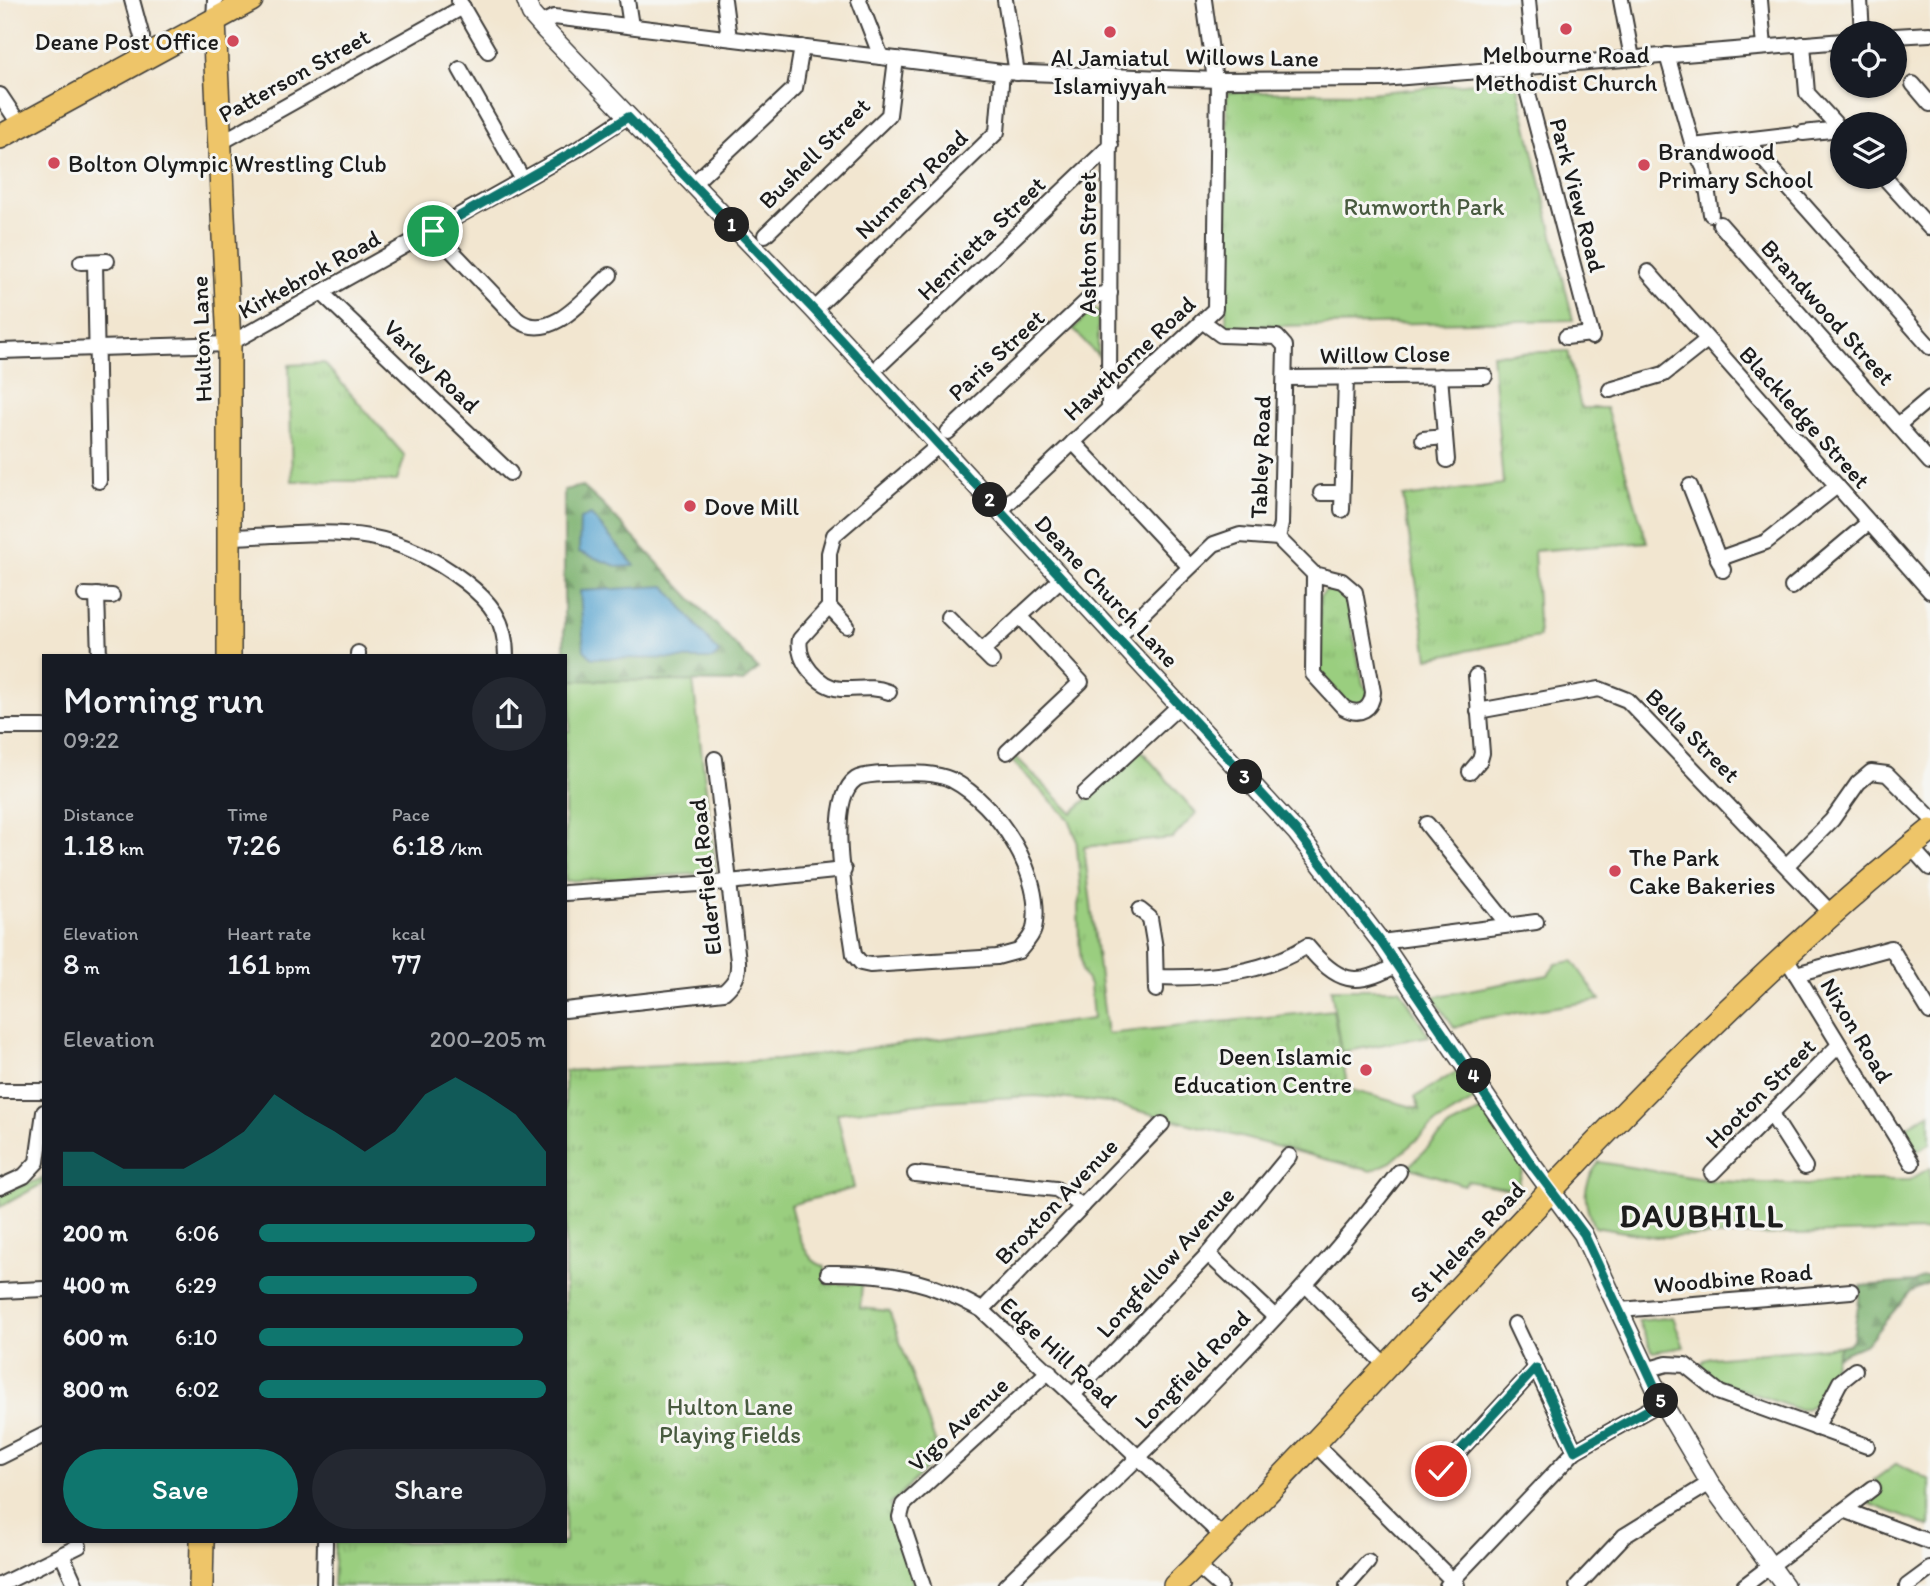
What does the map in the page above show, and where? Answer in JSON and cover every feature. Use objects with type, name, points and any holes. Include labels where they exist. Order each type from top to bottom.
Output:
[{"type":"main road","points":[[0,137],[214,10],[251,0]]},
{"type":"main road","name":"Hulton Lane","points":[[214,10],[229,344],[229,654]]},
{"type":"main road","name":"St Helens Road","points":[[1175,1586],[1692,1044],[1790,965],[1832,913],[1930,831]]},
{"type":"main road","points":[[201,1586],[202,1543]]},
{"type":"street","name":"Deane Church Lane","points":[[526,0],[540,24],[628,117],[814,310],[943,438],[1000,511],[1297,832],[1381,942],[1551,1191],[1584,1234],[1662,1402],[1710,1483],[1785,1586]]},
{"type":"street","points":[[626,0],[631,26]]},
{"type":"street","points":[[724,0],[729,38]]},
{"type":"street","points":[[859,0],[881,57]]},
{"type":"street","name":"Nunnery Road","points":[[814,310],[997,132],[1010,72],[1006,0]]},
{"type":"street","name":"Hawthorne Road","points":[[1000,511],[1215,309],[1216,80],[1204,0]]},
{"type":"street","name":"Park View Road","points":[[1528,0],[1528,67],[1592,336],[1566,337]]},
{"type":"street","points":[[1621,0],[1632,58]]},
{"type":"street","points":[[1760,0],[1764,47]]},
{"type":"street","points":[[1860,0],[1862,21]]},
{"type":"street","points":[[127,1],[142,37]]},
{"type":"street","points":[[461,3],[488,51]]},
{"type":"street","name":"Patterson Street","points":[[220,143],[461,3]]},
{"type":"street","name":"Willows Lane","points":[[540,24],[554,17],[1010,72],[1216,80],[1360,80],[1830,42]]},
{"type":"street","points":[[1907,35],[1930,34]]},
{"type":"street","points":[[1803,44],[1807,93],[1830,117]]},
{"type":"street","points":[[693,184],[794,88],[802,47]]},
{"type":"street","name":"Brandwood Street","points":[[1667,55],[1693,146],[1704,168],[1716,219],[1930,462]]},
{"type":"street","name":"Bushell Street","points":[[765,235],[889,115],[897,59]]},
{"type":"street","points":[[460,69],[523,180]]},
{"type":"street","name":"Ashton Street","points":[[1108,409],[1110,77]]},
{"type":"street","points":[[1913,84],[1930,104]]},
{"type":"street","points":[[0,95],[20,125]]},
{"type":"street","name":"Kirkebrok Road","points":[[229,344],[523,180],[628,117]]},
{"type":"street","points":[[1693,146],[1830,131]]},
{"type":"street","points":[[1746,140],[1930,347]]},
{"type":"street","name":"Henrietta Street","points":[[881,364],[1111,145]]},
{"type":"street","points":[[1895,189],[1930,228]]},
{"type":"street","points":[[433,231],[518,320],[532,326],[556,323],[610,275]]},
{"type":"street","points":[[94,262],[98,480]]},
{"type":"street","name":"Blackledge Street","points":[[1648,272],[1930,591]]},
{"type":"street","name":"Varley Road","points":[[322,293],[510,473]]},
{"type":"street","name":"Paris Street","points":[[829,607],[829,553],[834,535],[896,482],[1092,296],[1110,293]]},
{"type":"street","name":"Tabley Road","points":[[1202,321],[1221,335],[1279,339],[1285,346],[1281,524],[1278,538]]},
{"type":"street","points":[[1610,390],[1664,374],[1707,340]]},
{"type":"street","points":[[0,351],[229,344]]},
{"type":"street","points":[[1440,376],[1447,460]]},
{"type":"street","name":"Willow Close","points":[[1286,379],[1485,376]]},
{"type":"street","points":[[1342,510],[1346,378]]},
{"type":"street","points":[[1898,425],[1930,398]]},
{"type":"street","points":[[1423,439],[1445,437]]},
{"type":"street","points":[[1073,442],[1189,566]]},
{"type":"street","points":[[1690,486],[1720,565],[1766,542],[1837,486]]},
{"type":"street","points":[[1321,493],[1342,493]]},
{"type":"street","points":[[1792,587],[1868,523]]},
{"type":"street","points":[[230,537],[362,534],[410,548],[441,564],[486,599],[503,628],[506,654]]},
{"type":"street","points":[[1118,637],[1206,549],[1227,538],[1255,534],[1278,538],[1314,574],[1342,581],[1355,592],[1373,692],[1371,704],[1363,711],[1350,712],[1344,708],[1313,674],[1314,574]]},
{"type":"street","points":[[948,617],[987,656],[1020,616],[1062,578]]},
{"type":"street","points":[[98,595],[99,654]]},
{"type":"street","points":[[847,626],[829,607],[803,632],[800,655],[816,675],[842,694],[868,686],[889,692]]},
{"type":"street","points":[[1007,752],[1015,735],[1081,682],[1020,616]]},
{"type":"street","points":[[1470,772],[1482,757],[1476,676]]},
{"type":"street","name":"Bella Street","points":[[1478,711],[1608,690],[1638,709],[1832,913]]},
{"type":"street","points":[[1084,794],[1180,705]]},
{"type":"street","points":[[0,727],[42,727]]},
{"type":"street","name":"Elderfield Road","points":[[567,1010],[724,992],[739,974],[715,759]]},
{"type":"street","points":[[1788,864],[1832,820],[1858,783],[1876,771],[1891,777],[1930,817]]},
{"type":"street","points":[[932,774],[952,780],[973,796],[1018,847],[1027,866],[1033,930],[1019,951],[997,957],[877,965],[861,962],[854,955],[844,870],[839,806],[845,789],[857,777],[932,774]]},
{"type":"street","points":[[1427,824],[1508,925]]},
{"type":"street","points":[[1911,847],[1930,868]]},
{"type":"street","points":[[567,893],[729,882],[844,870]]},
{"type":"street","points":[[1151,913],[1156,984],[1244,963],[1286,960],[1307,946],[1330,970],[1347,979],[1375,978],[1396,965]]},
{"type":"street","points":[[1381,942],[1536,922]]},
{"type":"street","points":[[1790,965],[1891,948],[1930,1012]]},
{"type":"street","name":"Nixon Road","points":[[1790,965],[1912,1163]]},
{"type":"street","name":"Hooton Street","points":[[1712,1173],[1839,1045]]},
{"type":"street","points":[[0,1091],[42,1091]]},
{"type":"street","points":[[1771,1114],[1805,1167]]},
{"type":"street","points":[[0,1187],[24,1176],[37,1162],[42,1118]]},
{"type":"street","name":"Broxton Avenue","points":[[982,1310],[1162,1124]]},
{"type":"street","name":"Longfellow Avenue","points":[[1073,1395],[1208,1254],[1289,1156]]},
{"type":"street","name":"Longfield Road","points":[[1006,1586],[1138,1458],[1306,1285],[1399,1172]]},
{"type":"street","points":[[915,1174],[1056,1189],[1083,1206]]},
{"type":"street","points":[[1208,1254],[1275,1317]]},
{"type":"street","name":"Edge Hill Road","points":[[828,1273],[881,1273],[903,1277],[957,1296],[982,1310],[1223,1537]]},
{"type":"street","points":[[1306,1285],[1387,1366]]},
{"type":"street","points":[[0,1291],[42,1289]]},
{"type":"street","name":"Woodbine Road","points":[[1620,1310],[1851,1291]]},
{"type":"street","points":[[1516,1324],[1575,1451]]},
{"type":"street","points":[[1646,1370],[1667,1364],[1685,1366],[1713,1390],[1867,1446]]},
{"type":"street","points":[[1441,1471],[1536,1368]]},
{"type":"street","points":[[1816,1428],[1840,1382],[1855,1370]]},
{"type":"street","name":"Vigo Avenue","points":[[923,1586],[900,1511],[1049,1371]]},
{"type":"street","points":[[1314,1443],[1452,1584],[1575,1451],[1662,1402]]},
{"type":"street","points":[[0,1457],[42,1436]]},
{"type":"street","points":[[1577,1586],[1624,1536],[1710,1483]]},
{"type":"street","points":[[1744,1586],[1873,1488]]},
{"type":"street","points":[[1844,1510],[1930,1542]]},
{"type":"street","points":[[324,1586],[325,1543]]},
{"type":"street","points":[[0,1586],[79,1546]]},
{"type":"street","points":[[62,1555],[76,1586]]},
{"type":"street","points":[[1347,1586],[1368,1562]]},
{"type":"street","points":[[1196,1565],[1220,1586]]},
{"type":"street","points":[[1907,1586],[1930,1569]]},
{"type":"green space","name":"Rumworth Park","points":[[1516,79],[1573,320],[1226,327],[1227,92],[1369,93]]},
{"type":"green space","points":[[1093,309],[1098,310],[1098,356],[1073,329]]},
{"type":"green space","points":[[1568,351],[1581,408],[1606,408],[1647,542],[1534,551],[1539,637],[1428,658],[1403,497],[1503,484],[1492,354]]},
{"type":"green space","points":[[324,363],[405,456],[397,481],[292,481],[289,365]]},
{"type":"green space","points":[[582,486],[603,505],[758,669],[743,682],[570,680],[567,676],[567,654],[564,654],[564,490]]},
{"type":"green space","points":[[1332,585],[1339,587],[1346,598],[1363,684],[1370,693],[1363,704],[1347,702],[1319,672],[1320,596]]},
{"type":"green space","points":[[570,680],[693,681],[716,873],[567,881],[567,731],[570,731]]},
{"type":"green space","name":"Hulton Lane Playing Fields","points":[[1140,749],[1196,813],[1173,838],[1084,847],[1107,1034],[1333,1010],[1348,1089],[1420,1109],[1415,1097],[1456,1072],[1475,1100],[1436,1123],[1391,1162],[1371,1171],[1109,1103],[1036,1096],[939,1101],[837,1113],[854,1188],[790,1205],[797,1231],[806,1250],[811,1258],[825,1266],[826,1284],[862,1284],[860,1308],[889,1311],[940,1455],[890,1505],[914,1586],[333,1586],[335,1543],[567,1543],[567,1071],[778,1060],[1093,1019],[1090,985],[1082,973],[1078,905],[1081,893],[1076,837],[1069,819],[1010,759],[1014,755],[1072,813]]},
{"type":"green space","points":[[1573,961],[1600,1000],[1478,1019],[1455,1028],[1433,997],[1548,975],[1556,964]]},
{"type":"green space","points":[[1331,989],[1400,989],[1429,1036],[1341,1052]]},
{"type":"green space","points":[[1483,1110],[1523,1167],[1517,1190],[1467,1181],[1464,1185],[1408,1167],[1449,1127]]},
{"type":"green space","points":[[1930,1113],[1930,1144],[1918,1151],[1904,1128]]},
{"type":"green space","points":[[1599,1162],[1715,1181],[1808,1185],[1837,1180],[1909,1180],[1930,1168],[1930,1231],[1656,1237],[1594,1227],[1586,1194],[1589,1179]]},
{"type":"green space","points":[[42,1179],[42,1184],[0,1207],[0,1194]]},
{"type":"green space","points":[[1930,1277],[1930,1283],[1910,1292],[1866,1344],[1836,1357],[1840,1346],[1849,1344],[1853,1339],[1861,1286],[1914,1282]]},
{"type":"green space","points":[[1673,1317],[1684,1347],[1653,1352],[1638,1321]]},
{"type":"green space","points":[[1840,1346],[1820,1397],[1806,1409],[1797,1409],[1715,1380],[1701,1365],[1704,1360],[1711,1358]]},
{"type":"green space","points":[[1897,1463],[1930,1480],[1930,1527],[1865,1502],[1882,1489],[1874,1480]]},
{"type":"water","points":[[591,515],[635,566],[619,567],[579,552],[580,519]]},
{"type":"water","points":[[665,586],[719,653],[713,659],[592,658],[584,650],[580,591]]},
{"type":"place","name":"Melbourne Road Methodist Church","points":[[1566,29]]},
{"type":"place","name":"Al Jamiatul Islamiyyah","points":[[1110,32]]},
{"type":"place","name":"Deane Post Office","points":[[233,41]]},
{"type":"place","name":"Bolton Olympic Wrestling Club","points":[[54,163]]},
{"type":"place","name":"Brandwood Primary School","points":[[1644,165]]},
{"type":"place","name":"Dove Mill","points":[[690,506]]},
{"type":"place","name":"The Park Cake Bakeries","points":[[1615,871]]},
{"type":"place","name":"Deen Islamic Education Centre","points":[[1366,1070]]},
{"type":"district","name":"DAUBHILL","points":[[1702,1216]]},
{"type":"route","points":[[433,231],[578,149],[628,117],[814,310],[1297,832],[1381,942],[1532,1165],[1584,1234],[1662,1402],[1575,1451],[1536,1368],[1441,1471]]}]
